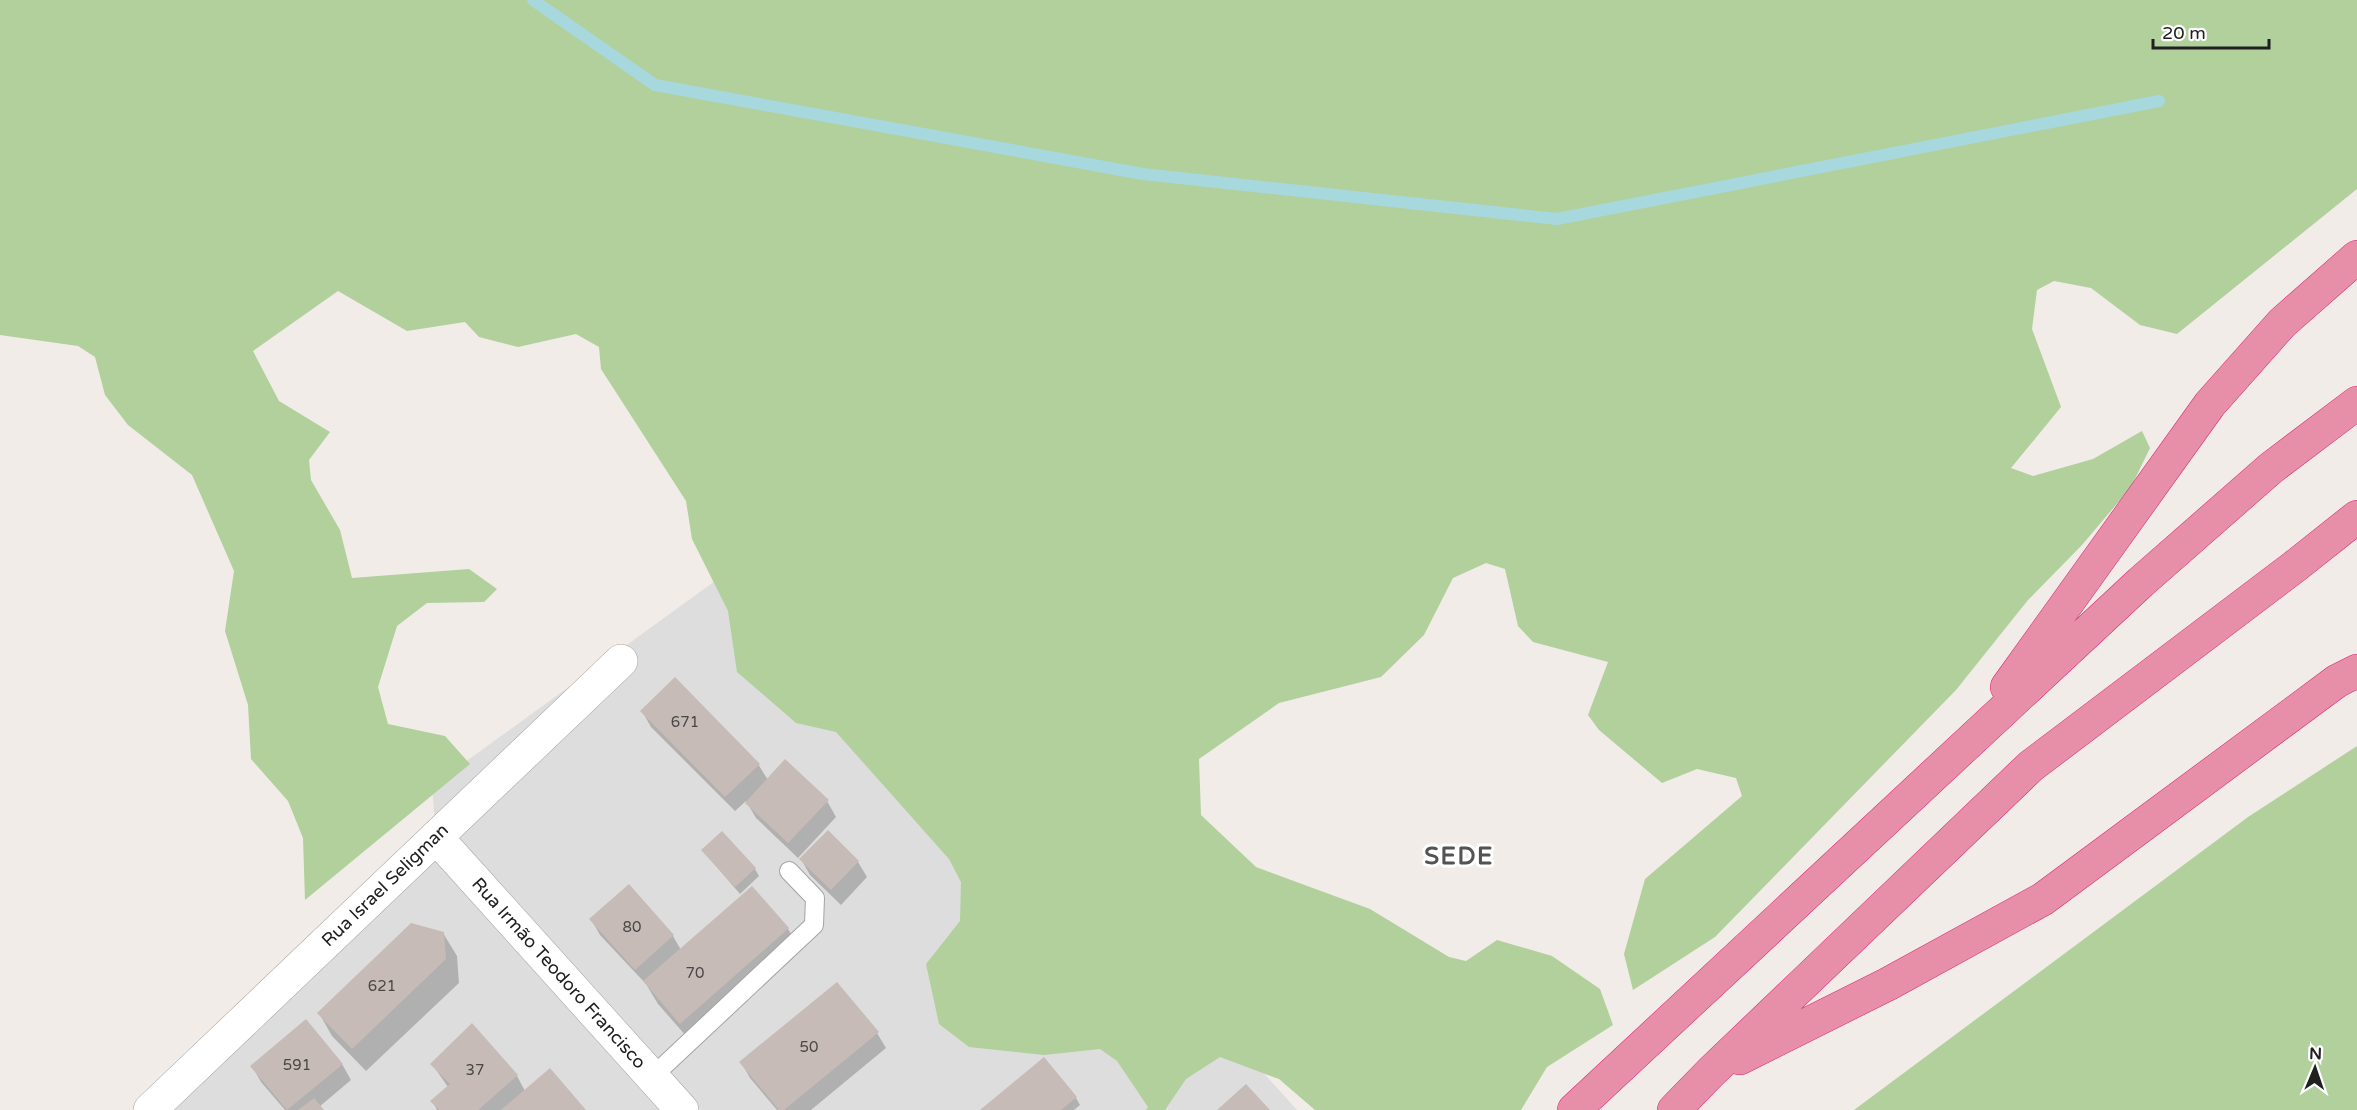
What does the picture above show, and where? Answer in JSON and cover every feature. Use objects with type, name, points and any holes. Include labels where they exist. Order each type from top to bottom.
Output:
[{"type":"highway","points":[[1966,744],[2210,404],[2282,323],[2357,258]]},
{"type":"highway","points":[[1574,1110],[2141,582],[2271,468],[2357,403]]},
{"type":"highway","points":[[1674,1110],[2031,766],[2357,517]]},
{"type":"highway","points":[[1711,1072],[1888,984],[2043,898],[2337,681],[2357,671]]},
{"type":"street","name":"Rua Israel Seligman","points":[[150,1110],[621,661]]},
{"type":"street","name":"Rua Irmão Teodoro Francisco","points":[[436,837],[682,1110]]},
{"type":"lane","points":[[653,1076],[814,925],[815,898],[789,871]]},
{"type":"shaded area","points":[[780,534],[1297,1110],[150,1110],[436,837],[432,786]]},
{"type":"green space","points":[[0,0],[2357,0],[2357,189],[2177,334],[2140,325],[2091,288],[2054,281],[2037,290],[2032,329],[2061,407],[2011,468],[2033,476],[2093,459],[2142,431],[2150,448],[2131,487],[2082,545],[2028,600],[1956,690],[1715,937],[1633,990],[1624,954],[1645,879],[1742,796],[1736,778],[1697,769],[1662,783],[1599,730],[1588,715],[1608,662],[1533,642],[1518,626],[1505,569],[1486,563],[1453,578],[1424,635],[1381,677],[1279,703],[1199,759],[1201,815],[1256,867],[1370,909],[1449,957],[1466,961],[1497,940],[1552,956],[1600,989],[1613,1025],[1547,1067],[1521,1110],[1315,1110],[1279,1079],[1220,1057],[1186,1079],[1165,1110],[1146,1110],[1148,1107],[1117,1061],[1100,1049],[1044,1055],[969,1047],[939,1024],[926,964],[960,921],[961,882],[949,859],[836,732],[796,723],[737,672],[728,611],[692,539],[686,501],[601,369],[599,347],[576,334],[518,347],[479,337],[465,322],[407,331],[338,291],[253,351],[279,401],[330,432],[309,460],[311,480],[340,530],[352,578],[469,569],[497,589],[484,602],[427,603],[397,626],[378,687],[388,724],[445,736],[470,764],[305,900],[303,838],[288,801],[251,759],[248,705],[225,631],[234,571],[192,475],[128,425],[105,395],[95,357],[78,346],[0,335]]},
{"type":"green space","points":[[2357,746],[2357,1110],[1854,1110],[2248,817]]},
{"type":"building","points":[[675,677],[760,764],[725,797],[640,711]]},
{"type":"building","points":[[785,759],[829,800],[788,843],[745,803]]},
{"type":"building","points":[[828,830],[859,861],[831,890],[799,859]]},
{"type":"building","points":[[722,831],[756,868],[735,887],[701,850]]},
{"type":"building","points":[[629,884],[674,935],[635,970],[589,919]]},
{"type":"building","points":[[752,886],[789,928],[680,1024],[643,981]]},
{"type":"building","points":[[411,923],[444,932],[446,959],[352,1049],[317,1013]]},
{"type":"building","points":[[837,982],[879,1032],[784,1110],[779,1110],[739,1062]]},
{"type":"building","points":[[306,1019],[343,1064],[287,1110],[250,1066]]},
{"type":"building","points":[[472,1023],[518,1075],[478,1110],[439,1110],[430,1101],[450,1084],[430,1064]]},
{"type":"building","points":[[1044,1057],[1077,1097],[1061,1110],[980,1110]]},
{"type":"building","points":[[550,1068],[586,1110],[501,1110]]},
{"type":"building","points":[[1246,1084],[1270,1110],[1217,1110]]},
{"type":"building","points":[[314,1098],[324,1110],[298,1110]]},
{"type":"waterway","points":[[533,0],[655,85],[1143,174],[1557,219],[2159,101]]},
{"type":"district","name":"SEDE","points":[[1459,856]]}]
